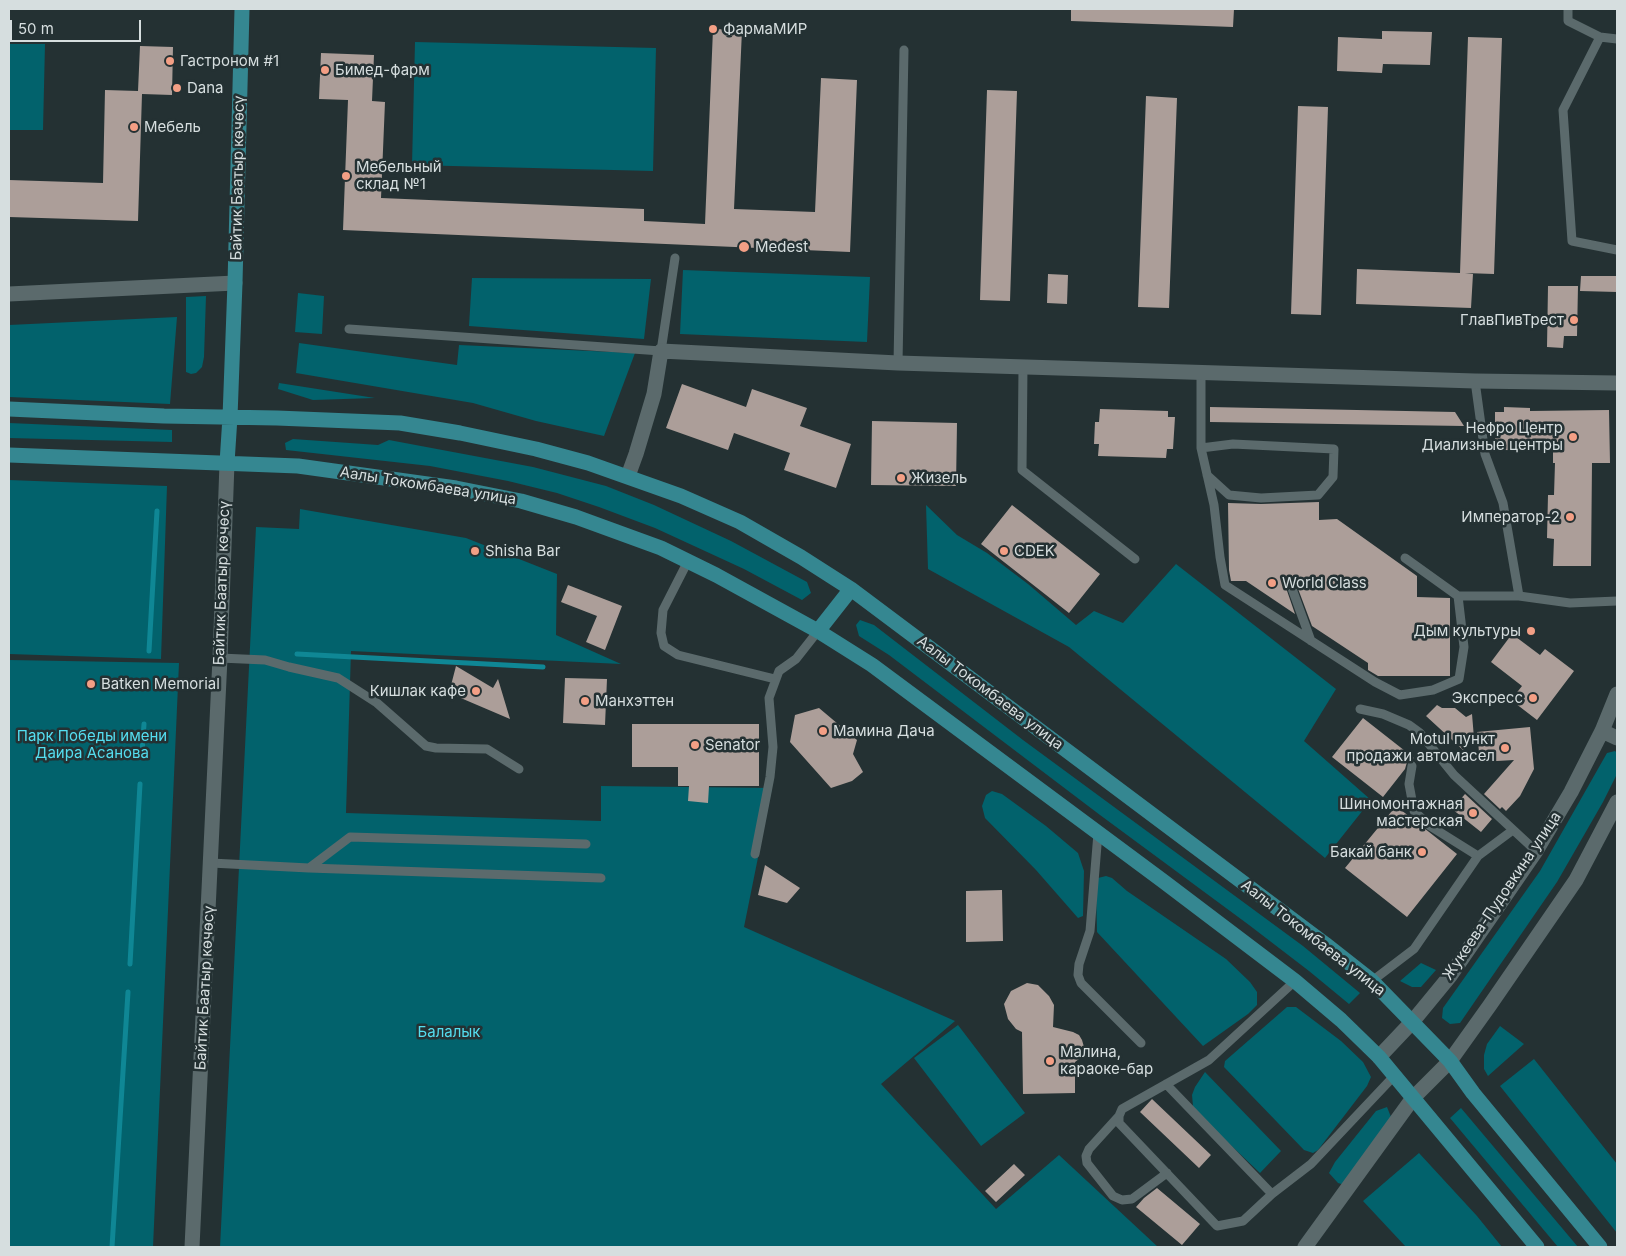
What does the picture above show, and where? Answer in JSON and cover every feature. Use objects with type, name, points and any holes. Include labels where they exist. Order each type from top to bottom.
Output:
[{"type":"main road","name":"Байтик Баатыр көчөсү","points":[[192,1247],[236,284],[242,9]]},
{"type":"main road","points":[[9,294],[236,284]]},
{"type":"main road","points":[[628,476],[654,394],[661,351],[898,363],[1475,381],[1617,383]]},
{"type":"main road","name":"Аалы Токомбаева улица","points":[[9,409],[400,423],[536,449],[588,463],[681,496],[740,522],[801,557],[851,589],[1372,981],[1450,1061],[1473,1093],[1600,1247]]},
{"type":"main road","name":"Аалы Токомбаева улица","points":[[9,455],[298,466],[456,488],[521,502],[610,528],[661,548],[716,575],[818,631],[872,665],[1295,981],[1341,1020],[1379,1057],[1538,1247]]},
{"type":"main road","points":[[818,631],[851,589]]},
{"type":"main road","name":"Жукеева-Пудовкина улица","points":[[1379,1057],[1413,1022],[1450,976],[1536,851],[1571,792],[1602,731],[1617,694]]},
{"type":"main road","points":[[1602,731],[1617,738]]},
{"type":"main road","points":[[1304,1247],[1414,1098],[1450,1061],[1576,880],[1617,802]]},
{"type":"lane","points":[[1568,9],[1568,22],[1600,37],[1617,39]]},
{"type":"lane","points":[[1600,37],[1562,110],[1572,241],[1617,250]]},
{"type":"lane","points":[[898,363],[904,50]]},
{"type":"lane","points":[[349,329],[661,351],[676,258]]},
{"type":"lane","points":[[1022,367],[1022,470],[1135,559]]},
{"type":"lane","points":[[1201,372],[1201,448],[1214,505],[1225,584],[1375,682],[1400,695],[1433,690],[1459,679],[1464,648],[1458,596]]},
{"type":"lane","points":[[1475,381],[1485,454],[1503,503],[1519,596]]},
{"type":"lane","points":[[1201,448],[1233,444],[1334,449],[1333,477],[1318,495],[1261,498],[1229,495],[1207,475]]},
{"type":"lane","points":[[1405,558],[1458,596],[1519,596],[1570,603],[1617,601]]},
{"type":"lane","points":[[688,561],[663,610],[661,633],[664,646],[678,655],[775,679]]},
{"type":"lane","points":[[1290,583],[1311,641]]},
{"type":"lane","points":[[755,854],[770,777],[773,747],[768,698],[779,671],[796,659],[818,631]]},
{"type":"lane","points":[[220,658],[265,660],[289,668],[338,678],[377,703],[426,746],[436,748],[487,749],[519,769]]},
{"type":"lane","points":[[1360,709],[1383,714],[1409,724],[1420,733],[1454,775],[1536,851]]},
{"type":"lane","points":[[1412,766],[1409,784],[1414,811],[1430,826],[1478,856]]},
{"type":"lane","points":[[1372,981],[1414,949],[1478,856],[1513,830]]},
{"type":"lane","points":[[1098,833],[1090,931],[1079,964],[1078,975],[1081,983],[1141,1043]]},
{"type":"lane","points":[[309,868],[350,837],[586,844]]},
{"type":"lane","points":[[210,863],[601,878]]},
{"type":"lane","points":[[1167,1173],[1132,1199],[1122,1200],[1113,1196],[1087,1164],[1086,1156],[1089,1149],[1119,1116],[1122,1109],[1209,1060],[1295,981]]},
{"type":"lane","points":[[1119,1116],[1119,1123],[1217,1226],[1243,1221],[1272,1194],[1311,1164],[1395,1075]]},
{"type":"lane","points":[[1166,1084],[1272,1194]]},
{"type":"green space","points":[[415,42],[656,48],[653,171],[412,165]]},
{"type":"green space","points":[[9,44],[45,44],[43,130],[9,130]]},
{"type":"green space","points":[[683,270],[870,277],[867,342],[680,334]]},
{"type":"green space","points":[[472,278],[651,279],[644,339],[469,326]]},
{"type":"green space","points":[[298,293],[324,296],[322,334],[295,332]]},
{"type":"green space","points":[[206,296],[204,357],[202,367],[196,373],[191,374],[186,372],[186,297]]},
{"type":"green space","points":[[177,317],[170,404],[9,397],[9,325]]},
{"type":"green space","points":[[299,343],[457,365],[459,345],[635,353],[604,436],[536,421],[473,403],[296,373]]},
{"type":"green space","points":[[279,383],[375,398],[313,400],[278,389]]},
{"type":"green space","points":[[9,423],[172,430],[172,442],[9,438]]},
{"type":"green space","points":[[293,439],[378,445],[389,440],[533,467],[606,486],[654,505],[731,541],[807,582],[811,593],[802,600],[744,569],[655,528],[557,493],[508,481],[430,466],[286,450],[285,443]]},
{"type":"green space","points":[[9,480],[167,486],[161,659],[9,654]]},
{"type":"green space","points":[[926,505],[957,535],[987,553],[1028,584],[1076,625],[1094,611],[1123,623],[1176,564],[1336,689],[1304,741],[1371,800],[1325,858],[1069,647],[928,569]]},
{"type":"green space","name":"Балалык","points":[[300,509],[466,538],[557,574],[556,635],[621,664],[351,651],[346,813],[601,821],[601,786],[772,788],[744,927],[955,1021],[881,1084],[996,1209],[1059,1155],[1158,1247],[220,1247],[256,527],[299,529]]},
{"type":"green space","points":[[860,620],[874,625],[1023,740],[1303,946],[1360,993],[1349,1004],[1249,925],[889,655],[859,636],[856,625]]},
{"type":"green space","name":"Парк Победы имени Даира Асанова","points":[[9,660],[179,663],[153,1247],[9,1247]]},
{"type":"green space","points":[[1615,751],[1617,753],[1617,774],[1557,882],[1460,1023],[1450,1024],[1442,1018],[1443,1008],[1540,871],[1607,753]]},
{"type":"green space","points":[[992,791],[1002,794],[1046,826],[1078,853],[1084,871],[1083,916],[1078,918],[1036,870],[985,818],[982,806],[986,795]]},
{"type":"green space","points":[[1106,876],[1112,878],[1127,891],[1226,959],[1250,982],[1257,992],[1257,1005],[1248,1014],[1203,1046],[1097,932],[1096,890],[1098,878]]},
{"type":"green space","points":[[1421,963],[1436,970],[1421,987],[1412,987],[1400,981]]},
{"type":"green space","points":[[1287,1007],[1296,1007],[1341,1041],[1363,1062],[1371,1077],[1367,1086],[1318,1150],[1313,1153],[1304,1150],[1224,1067],[1225,1061]]},
{"type":"green space","points":[[958,1025],[1025,1113],[981,1146],[914,1058]]},
{"type":"green space","points":[[1500,1026],[1524,1044],[1488,1076],[1484,1069],[1484,1055],[1487,1044]]},
{"type":"green space","points":[[1534,1059],[1617,1164],[1617,1233],[1500,1086]]},
{"type":"green space","points":[[1205,1072],[1281,1151],[1260,1173],[1197,1113],[1193,1106],[1192,1095]]},
{"type":"green space","points":[[1387,1107],[1391,1117],[1345,1185],[1338,1183],[1329,1173],[1335,1162],[1376,1111]]},
{"type":"green space","points":[[1461,1108],[1578,1247],[1558,1247],[1450,1118]]},
{"type":"green space","points":[[1419,1153],[1477,1216],[1502,1247],[1406,1247],[1363,1201]]},
{"type":"building","points":[[1071,9],[1234,9],[1233,27],[1071,21]]},
{"type":"building","points":[[713,29],[742,30],[734,209],[815,212],[821,78],[857,80],[850,252],[343,230],[348,100],[319,99],[321,53],[374,55],[372,101],[385,102],[381,198],[644,209],[644,221],[705,224]]},
{"type":"building","points":[[1382,31],[1432,32],[1430,65],[1383,64],[1382,73],[1337,71],[1338,37],[1382,39]]},
{"type":"building","points":[[1468,37],[1502,38],[1494,274],[1465,273],[1473,274],[1471,308],[1356,304],[1357,269],[1460,273]]},
{"type":"building","points":[[140,46],[173,47],[172,95],[142,94],[138,221],[9,217],[9,180],[103,183],[105,90],[138,91]]},
{"type":"building","points":[[987,90],[1017,91],[1010,301],[980,300]]},
{"type":"building","points":[[1146,96],[1177,98],[1169,308],[1138,307]]},
{"type":"building","points":[[1298,106],[1328,107],[1321,315],[1291,314]]},
{"type":"building","points":[[1048,274],[1068,275],[1067,304],[1047,303]]},
{"type":"building","points":[[1581,276],[1617,276],[1617,292],[1580,291]]},
{"type":"building","points":[[1548,286],[1578,286],[1577,336],[1564,336],[1563,348],[1547,347]]},
{"type":"building","points":[[682,384],[746,407],[752,389],[807,408],[800,426],[851,444],[836,488],[784,470],[790,453],[734,433],[728,450],[666,428]]},
{"type":"building","points":[[1210,407],[1455,412],[1464,426],[1210,422]]},
{"type":"building","points":[[1504,407],[1530,408],[1530,411],[1609,410],[1610,463],[1592,463],[1591,566],[1553,566],[1554,539],[1547,538],[1548,495],[1554,495],[1555,463],[1553,463],[1553,451],[1504,450],[1504,445],[1495,445],[1495,412],[1504,412]]},
{"type":"building","points":[[1100,409],[1168,411],[1168,417],[1175,417],[1173,449],[1167,449],[1166,458],[1098,456],[1099,444],[1094,444],[1095,422],[1099,422]]},
{"type":"building","points":[[872,421],[957,423],[956,486],[871,485]]},
{"type":"building","points":[[1319,502],[1319,520],[1337,519],[1417,576],[1417,597],[1450,598],[1450,676],[1378,676],[1368,670],[1368,663],[1312,626],[1294,578],[1287,577],[1284,582],[1295,614],[1246,581],[1231,581],[1229,570],[1228,503]]},
{"type":"building","points":[[1012,505],[1100,574],[1069,613],[981,544]]},
{"type":"building","points":[[568,585],[622,606],[605,650],[586,642],[597,616],[561,602]]},
{"type":"building","points":[[1512,634],[1540,655],[1545,649],[1574,671],[1537,720],[1511,700],[1522,686],[1491,662]]},
{"type":"building","name":"Кишлак кафе","points":[[456,666],[493,688],[498,679],[510,719],[449,693]]},
{"type":"building","name":"Манхэттен","points":[[565,678],[607,679],[605,725],[563,723]]},
{"type":"building","points":[[1437,705],[1442,708],[1455,708],[1466,717],[1472,714],[1474,738],[1463,750],[1426,716]]},
{"type":"building","points":[[819,708],[857,740],[853,754],[863,772],[852,781],[831,788],[790,742],[795,715]]},
{"type":"building","points":[[1363,718],[1414,758],[1407,762],[1405,769],[1383,797],[1332,757]]},
{"type":"building","name":"Senator","points":[[632,724],[759,724],[759,786],[709,786],[708,803],[688,801],[689,786],[678,786],[678,767],[632,767]]},
{"type":"building","points":[[1530,727],[1534,769],[1520,796],[1506,811],[1502,807],[1500,809],[1484,794],[1514,760],[1480,762],[1477,732]]},
{"type":"building","name":"Шиномонтажная мастерская","points":[[1465,794],[1492,819],[1481,832],[1452,809]]},
{"type":"building","points":[[1396,806],[1457,854],[1407,917],[1345,868]]},
{"type":"building","points":[[765,865],[800,888],[787,903],[758,895]]},
{"type":"building","points":[[1002,890],[1003,941],[966,942],[966,891]]},
{"type":"building","points":[[1027,983],[1038,985],[1049,996],[1054,1005],[1053,1027],[1073,1032],[1079,1035],[1082,1040],[1083,1054],[1075,1062],[1075,1093],[1023,1094],[1022,1032],[1016,1029],[1008,1019],[1004,1004],[1011,991]]},
{"type":"building","points":[[1152,1099],[1211,1155],[1199,1168],[1140,1112]]},
{"type":"building","points":[[1014,1164],[1025,1175],[996,1202],[985,1191]]},
{"type":"building","points":[[1157,1188],[1200,1224],[1182,1245],[1136,1207]]},
{"type":"waterway","points":[[149,651],[157,511]]},
{"type":"waterway","points":[[297,654],[543,667]]},
{"type":"waterway","points":[[142,753],[144,724]]},
{"type":"waterway","points":[[130,964],[140,784]]},
{"type":"waterway","points":[[112,1247],[128,992]]},
{"type":"place","name":"ФармаМИР","points":[[713,29]]},
{"type":"place","name":"Гастроном #1","points":[[170,61]]},
{"type":"place","name":"Бимед-фарм","points":[[325,70]]},
{"type":"place","name":"Dana","points":[[177,88]]},
{"type":"place","name":"Мебель","points":[[134,127]]},
{"type":"place","name":"Мебельный склад №1","points":[[346,176]]},
{"type":"place","name":"Medest","points":[[744,247]]},
{"type":"place","name":"ГлавПивТрест","points":[[1574,320]]},
{"type":"place","name":"Нефро Центр Диализные центры","points":[[1573,437]]},
{"type":"place","name":"Жизель","points":[[901,478]]},
{"type":"place","name":"Император-2","points":[[1570,517]]},
{"type":"place","name":"Shisha Bar","points":[[475,551]]},
{"type":"place","name":"CDEK","points":[[1004,551]]},
{"type":"place","name":"World Class","points":[[1272,583]]},
{"type":"place","name":"Дым культуры","points":[[1531,631]]},
{"type":"place","name":"Batken Memorial","points":[[91,684]]},
{"type":"place","name":"Кишлак кафе","points":[[476,691]]},
{"type":"place","name":"Экспресс","points":[[1533,698]]},
{"type":"place","name":"Манхэттен","points":[[585,701]]},
{"type":"place","name":"Мамина Дача","points":[[823,731]]},
{"type":"place","name":"Senator","points":[[695,745]]},
{"type":"place","name":"Motul пункт продажи автомасел","points":[[1505,748]]},
{"type":"place","name":"Шиномонтажная мастерская","points":[[1473,813]]},
{"type":"place","name":"Бакай банк","points":[[1422,852]]},
{"type":"place","name":"Малина, караоке-бар","points":[[1050,1061]]}]
